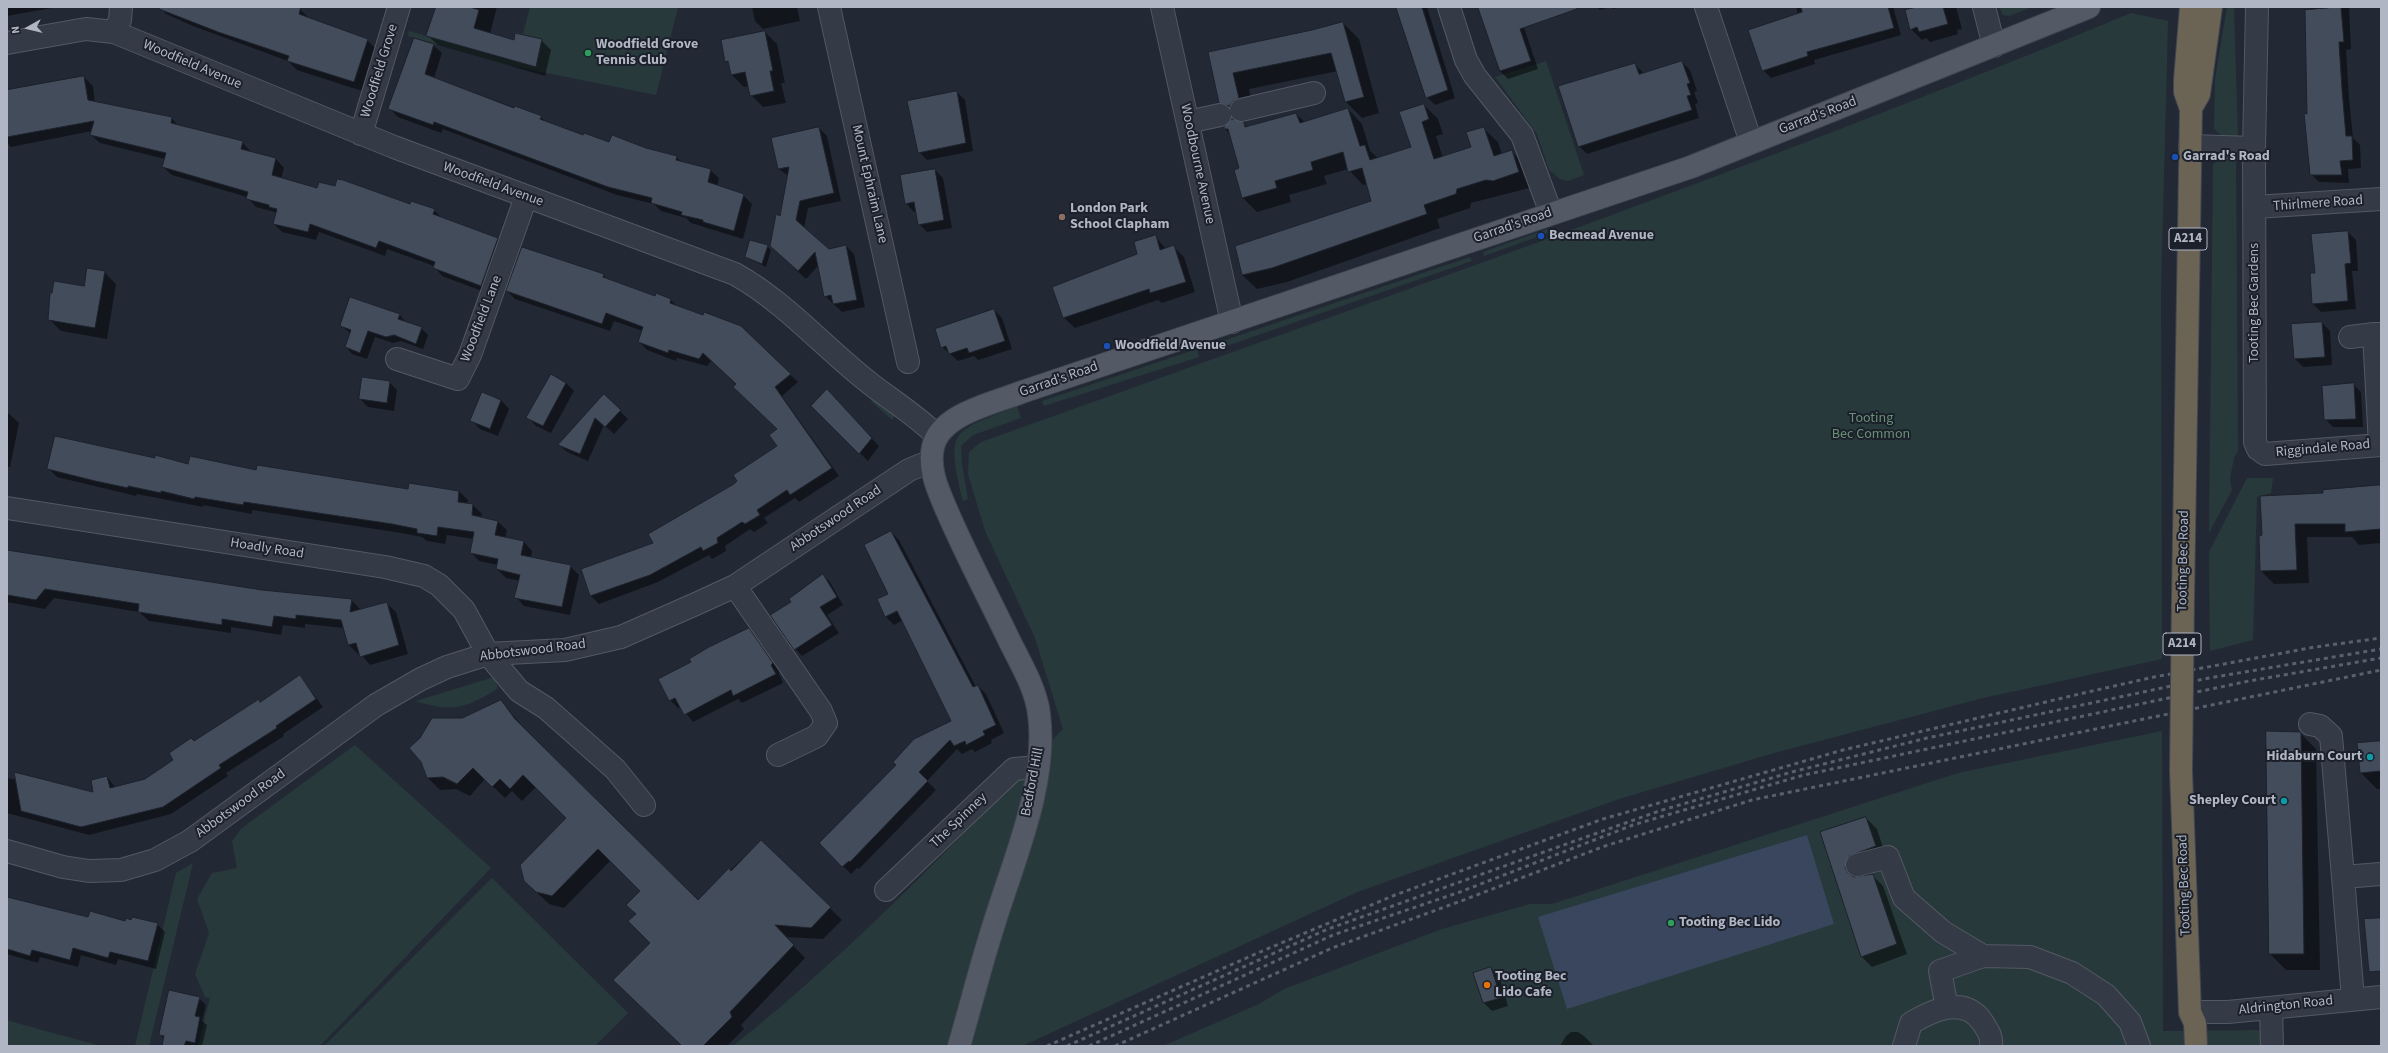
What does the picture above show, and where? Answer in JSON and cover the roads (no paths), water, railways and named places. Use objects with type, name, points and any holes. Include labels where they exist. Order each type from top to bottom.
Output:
[{"type":"highway","name":"Tooting Bec Road","points":[[2183,1046],[2185,1027],[2190,1012],[2181,771],[2191,109],[2185,92],[2185,80],[2191,7]]},
{"type":"highway","name":"Tooting Bec Road","points":[[2191,109],[2199,94],[2211,7]]},
{"type":"highway","name":"Tooting Bec Road","points":[[2190,1012],[2195,1023],[2196,1046]]},
{"type":"main road","name":"Garrad's Road","points":[[937,436],[946,426],[962,415],[1022,392],[1551,213],[1691,168],[1752,142],[2089,7]]},
{"type":"main road","name":"Bedford Hill","points":[[937,436],[931,461],[936,484],[953,524],[1028,678],[1039,712],[1041,741],[1038,766],[1026,823],[994,925],[959,1046]]},
{"type":"street","points":[[114,32],[120,20],[121,7]]},
{"type":"street","name":"Woodfield Grove","points":[[361,134],[399,7]]},
{"type":"street","name":"Mount Ephraim Lane","points":[[828,7],[908,362]]},
{"type":"street","name":"Woodbourne Avenue","points":[[1162,7],[1232,322]]},
{"type":"street","points":[[1449,7],[1466,60],[1475,76],[1522,135],[1551,213]]},
{"type":"street","points":[[1706,7],[1752,142]]},
{"type":"street","points":[[1984,7],[1994,46]]},
{"type":"street","name":"Tooting Bec Gardens","points":[[2257,7],[2254,148],[2254,433],[2258,449],[2265,454]]},
{"type":"street","name":"Woodfield Avenue","points":[[7,43],[86,29],[114,32],[361,134],[735,274],[757,286],[872,385],[897,402],[937,436]]},
{"type":"street","points":[[1241,110],[1314,93]]},
{"type":"street","points":[[1188,122],[1220,115]]},
{"type":"street","points":[[2190,146],[2254,148]]},
{"type":"street","name":"Woodfield Lane","points":[[397,359],[458,379],[470,355],[526,197]]},
{"type":"street","name":"Thirlmere Road","points":[[2255,207],[2381,199]]},
{"type":"street","points":[[2350,337],[2378,334],[2380,445]]},
{"type":"street","name":"Riggindale Road","points":[[2265,454],[2380,445]]},
{"type":"street","name":"Abbotswood Road","points":[[7,851],[63,867],[89,871],[122,870],[156,860],[190,841],[376,704],[421,679],[448,667],[488,654],[564,650],[621,636],[735,586],[909,470],[931,461]]},
{"type":"street","name":"Hoadly Road","points":[[7,508],[385,567],[424,576],[439,585],[464,610],[478,632],[488,654],[519,691],[546,708],[615,769],[644,805]]},
{"type":"street","points":[[735,586],[821,711],[826,723],[817,736],[778,755]]},
{"type":"street","points":[[2310,724],[2320,726],[2331,736],[2353,999]]},
{"type":"street","name":"The Spinney","points":[[886,890],[1014,769],[1038,766]]},
{"type":"street","points":[[1857,865],[1888,857],[1904,898],[1944,932],[1983,956]]},
{"type":"street","points":[[2343,877],[2381,874]]},
{"type":"street","points":[[1947,1008],[1940,971],[1983,956],[2030,957],[2072,973],[2106,995],[2130,1022],[2139,1046]]},
{"type":"street","name":"Aldrington Road","points":[[2190,1012],[2228,1012],[2381,997]]},
{"type":"street","points":[[1904,1046],[1911,1023],[1933,1010],[1959,1006],[1979,1017],[1992,1038],[1991,1046]]},
{"type":"street","points":[[2271,1008],[2272,1046]]},
{"type":"water","points":[[1807,835],[1834,924],[1567,1009],[1538,917]]},
{"type":"railway","points":[[1047,1046],[1260,952],[1395,895],[1603,819],[1843,750],[2088,692],[2154,677],[2315,647],[2381,638]]},
{"type":"railway","points":[[1067,1046],[1328,929],[1659,811],[1792,772],[1927,738],[2209,678],[2381,649]]},
{"type":"railway","points":[[1089,1046],[1333,935],[1460,892],[1633,825],[1804,775],[2249,681],[2381,658]]},
{"type":"railway","points":[[1115,1046],[1332,948],[1605,846],[1752,800],[2381,670]]},
{"type":"place","name":"Woodfield Grove Tennis Club","points":[[588,53]]},
{"type":"place","name":"Garrad's Road","points":[[2175,157]]},
{"type":"place","name":"London Park School Clapham","points":[[1062,217]]},
{"type":"place","name":"Becmead Avenue","points":[[1541,236]]},
{"type":"place","name":"Woodfield Avenue","points":[[1107,346]]},
{"type":"place","name":"Hidaburn Court","points":[[2370,757]]},
{"type":"place","name":"Shepley Court","points":[[2284,801]]},
{"type":"place","name":"Tooting Bec Lido","points":[[1671,923]]},
{"type":"place","name":"Tooting Bec Lido Cafe","points":[[1487,985]]},
{"type":"park label","name":"Tooting Bec Common","points":[[1871,428]]}]
